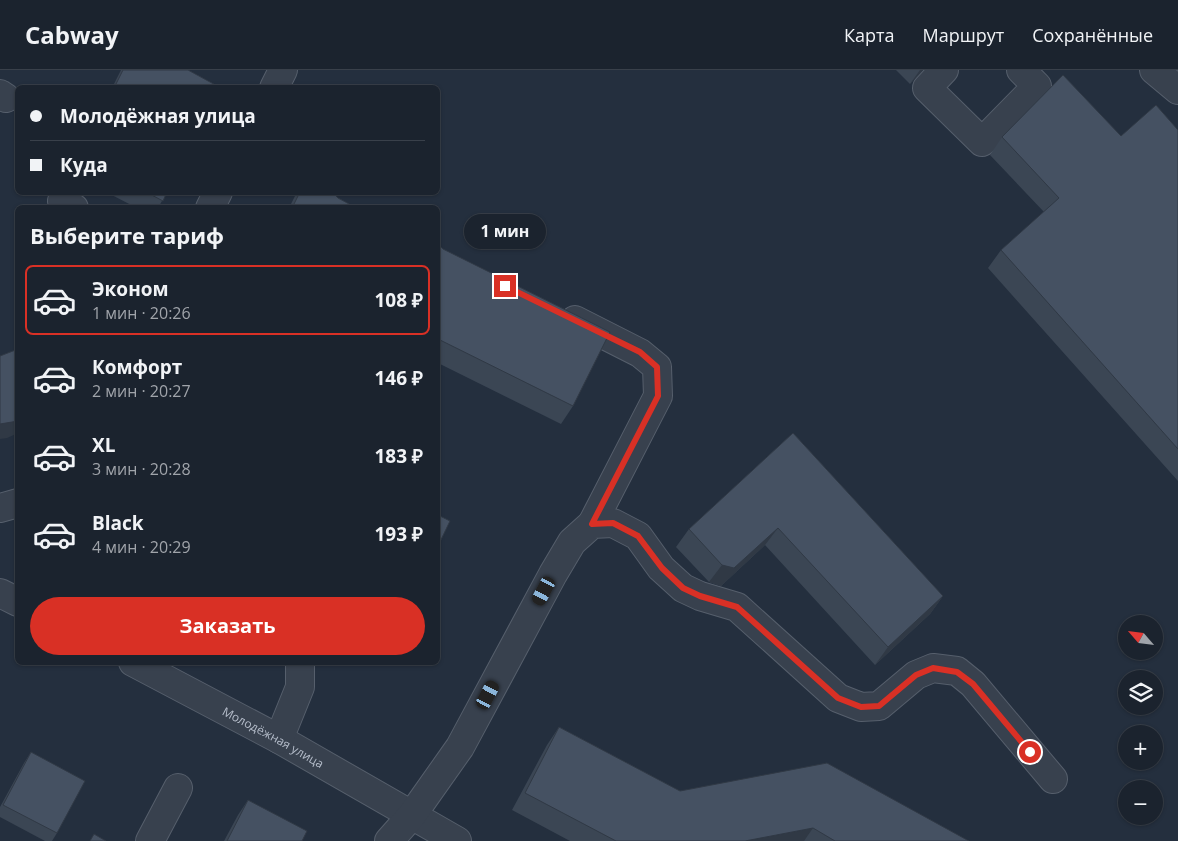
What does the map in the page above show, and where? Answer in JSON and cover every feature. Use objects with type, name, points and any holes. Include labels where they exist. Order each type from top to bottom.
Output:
[{"type":"street","points":[[944,70],[927,88],[982,142],[1037,86],[1020,70]]},
{"type":"street","points":[[1154,70],[1178,90]]},
{"type":"street","points":[[389,841],[412,815],[460,747],[572,542],[592,524],[658,396],[657,367],[640,352],[552,309]]},
{"type":"street","points":[[0,508],[15,504]]},
{"type":"street","points":[[592,524],[613,523],[638,536],[662,568],[683,588],[700,596],[737,607],[838,698],[861,707],[879,706],[916,675],[933,668],[957,672],[973,684],[1053,779]]},
{"type":"street","points":[[0,593],[15,600]]},
{"type":"street","name":"Молодёжная улица","points":[[139,665],[279,739],[457,841]]},
{"type":"street","points":[[279,739],[300,687],[300,665]]},
{"type":"street","points":[[150,841],[178,788]]},
{"type":"building","points":[[123,70],[188,70],[216,85],[116,85]]},
{"type":"building","points":[[1063,75],[1121,136],[1156,105],[1178,130],[1178,449],[1001,250],[1059,198],[1002,137]]},
{"type":"building","points":[[152,195],[166,195],[163,201]]},
{"type":"building","points":[[298,195],[335,195],[351,205],[294,205]]},
{"type":"building","points":[[440,246],[610,332],[573,406],[440,340]]},
{"type":"building","points":[[15,350],[15,422],[0,424],[0,356]]},
{"type":"building","points":[[793,433],[943,596],[888,647],[778,528],[734,568],[722,565],[689,529]]},
{"type":"building","points":[[440,516],[450,521],[440,542]]},
{"type":"building","points":[[559,727],[680,791],[827,763],[969,841],[835,841],[813,828],[745,841],[616,841],[525,793]]},
{"type":"building","points":[[31,752],[85,781],[57,833],[3,805]]},
{"type":"building","points":[[248,800],[307,831],[302,841],[227,841]]},
{"type":"building","points":[[94,834],[106,841],[90,841]]},
{"type":"route","points":[[505,286],[640,352],[657,367],[658,396],[592,524],[613,523],[638,536],[662,568],[683,588],[700,596],[737,607],[838,698],[861,707],[879,706],[916,675],[933,668],[957,672],[973,684],[1030,752]]}]
